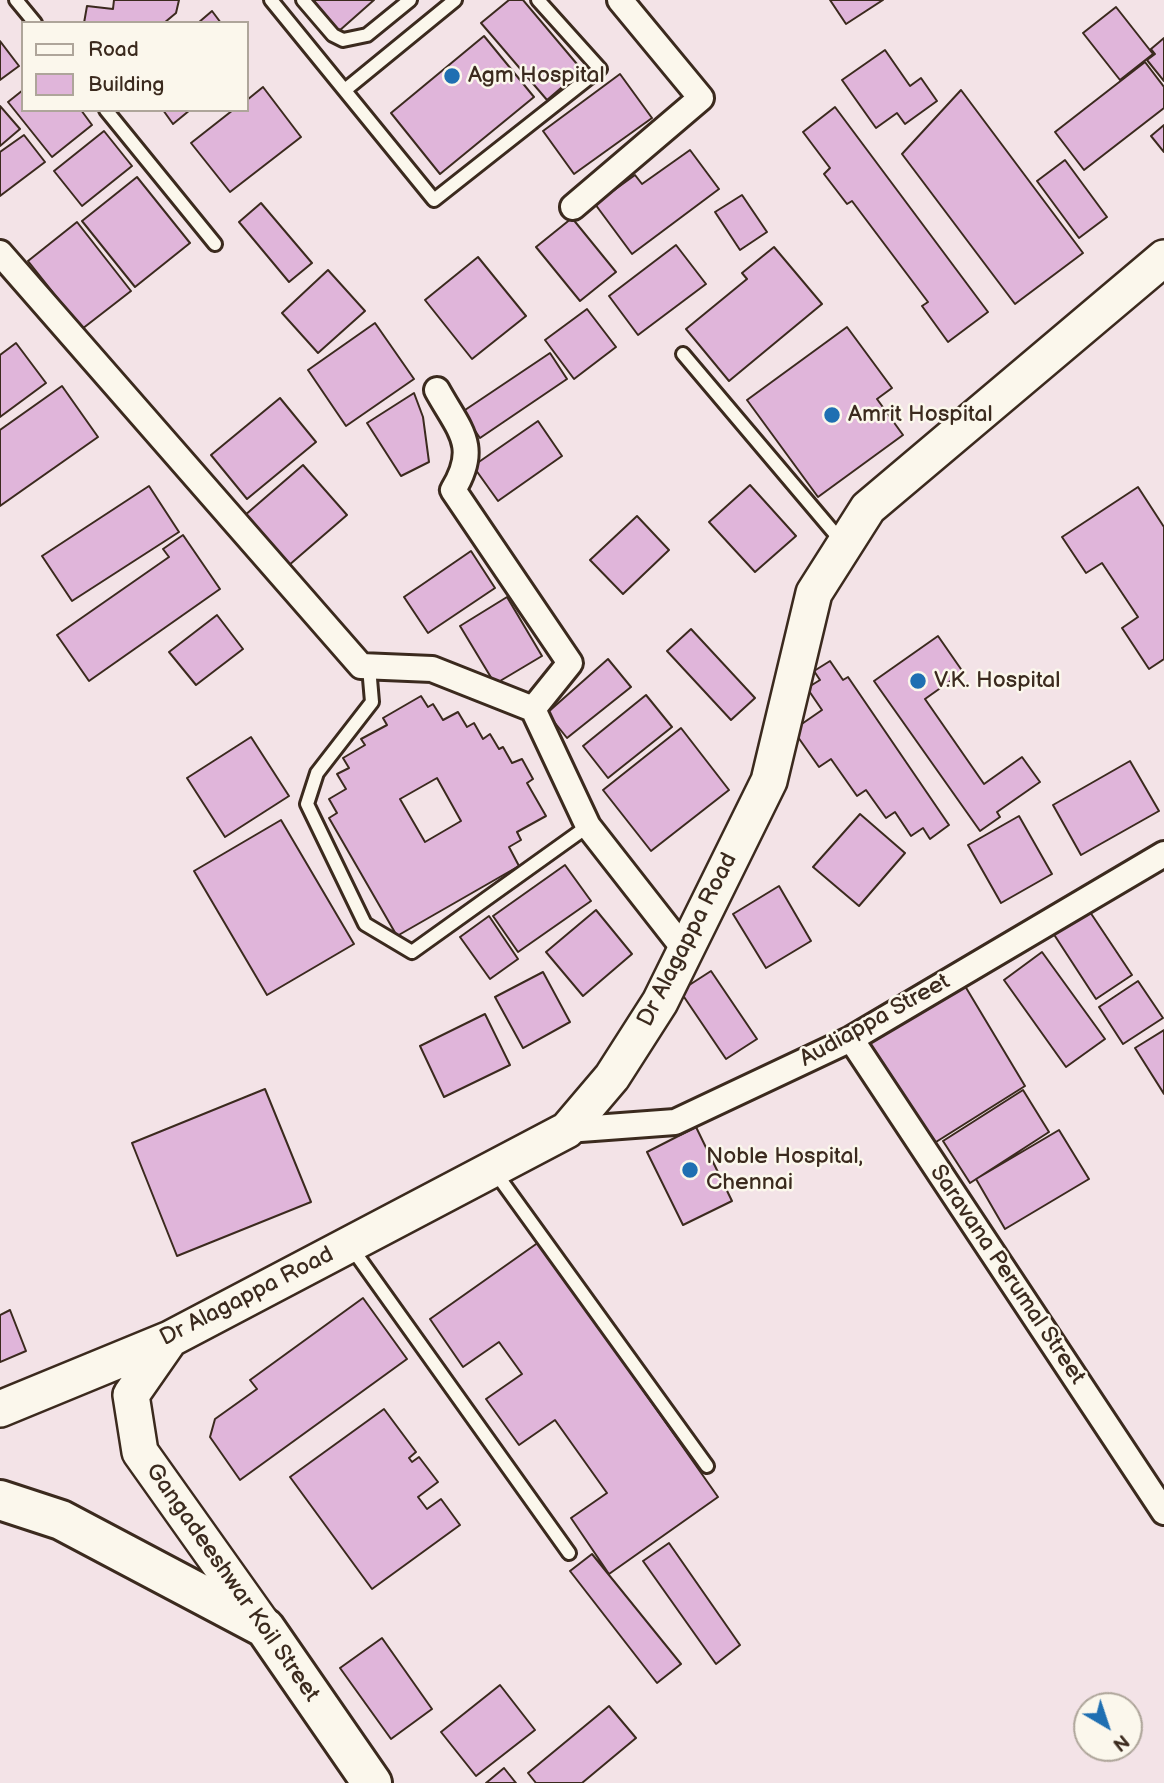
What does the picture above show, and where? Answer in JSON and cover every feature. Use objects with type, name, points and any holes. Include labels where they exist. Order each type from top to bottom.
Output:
[{"type":"main road","name":"Dr Alagappa Road","points":[[0,1409],[170,1339],[567,1130],[612,1077],[660,1002],[769,781],[814,593],[868,508],[1164,258]]},
{"type":"main road","name":"Gangadeeshwar Koil Street","points":[[170,1339],[131,1395],[139,1452],[372,1783]]},
{"type":"main road","points":[[0,1500],[61,1520],[265,1628]]},
{"type":"street","points":[[573,207],[701,98],[620,0]]},
{"type":"street","points":[[0,253],[361,667],[432,669],[533,709],[588,826],[685,950]]},
{"type":"street","points":[[437,390],[467,446],[465,471],[453,490],[570,663],[533,709]]},
{"type":"street","name":"Audiappa Street","points":[[567,1130],[676,1122],[851,1039],[1164,854]]},
{"type":"street","name":"Saravana Perumal Street","points":[[851,1039],[1164,1511]]},
{"type":"lane","points":[[16,0],[33,21]]},
{"type":"lane","points":[[271,0],[434,200],[600,69],[538,0]]},
{"type":"lane","points":[[303,0],[333,35],[343,40],[367,35],[410,0]]},
{"type":"lane","points":[[345,90],[455,0]]},
{"type":"lane","points":[[108,112],[215,244]]},
{"type":"lane","points":[[683,354],[845,545]]},
{"type":"lane","points":[[369,667],[372,702],[317,773],[307,804],[365,924],[412,952],[588,826]]},
{"type":"lane","points":[[492,1169],[707,1466]]},
{"type":"lane","points":[[349,1244],[569,1553]]},
{"type":"building","points":[[114,0],[179,0],[176,13],[166,21],[84,21],[87,6],[113,9]]},
{"type":"building","points":[[312,0],[374,0],[339,31]]},
{"type":"building","points":[[509,0],[523,0],[582,70],[547,100],[481,23]]},
{"type":"building","points":[[830,0],[883,0],[846,24]]},
{"type":"building","points":[[1116,7],[1153,54],[1120,80],[1083,33]]},
{"type":"building","points":[[212,11],[220,21],[200,21]]},
{"type":"building","points":[[484,36],[534,97],[440,174],[391,113]]},
{"type":"building","points":[[1164,38],[1164,81],[1147,60],[1155,54],[1151,49]]},
{"type":"building","points":[[0,41],[19,66],[0,80]]},
{"type":"building","points":[[885,50],[910,86],[921,78],[937,101],[905,124],[897,113],[876,128],[842,80]]},
{"type":"building","points":[[1145,62],[1164,87],[1164,108],[1084,170],[1055,132]]},
{"type":"building","points":[[620,74],[652,118],[574,174],[543,131]]},
{"type":"building","points":[[263,87],[301,137],[230,192],[191,143],[230,112],[248,112],[248,99]]},
{"type":"building","points":[[961,90],[1083,253],[1015,304],[902,154]]},
{"type":"building","points":[[21,92],[21,112],[82,112],[92,125],[52,157],[8,102]]},
{"type":"building","points":[[0,106],[20,129],[0,146]]},
{"type":"building","points":[[835,107],[988,312],[948,342],[922,306],[928,302],[852,201],[847,204],[824,174],[830,168],[803,132]]},
{"type":"building","points":[[164,112],[188,112],[173,124]]},
{"type":"building","points":[[1164,125],[1164,152],[1151,136]]},
{"type":"building","points":[[104,131],[132,166],[82,206],[54,171]]},
{"type":"building","points":[[24,135],[45,162],[0,196],[0,152]]},
{"type":"building","points":[[690,150],[719,189],[632,254],[595,204],[635,175],[642,184]]},
{"type":"building","points":[[1065,160],[1107,217],[1079,238],[1037,181]]},
{"type":"building","points":[[137,177],[190,243],[135,287],[82,221]]},
{"type":"building","points":[[742,195],[767,232],[740,250],[715,212]]},
{"type":"building","points":[[261,203],[312,263],[289,282],[239,222]]},
{"type":"building","points":[[572,218],[616,272],[580,301],[536,247]]},
{"type":"building","points":[[77,222],[131,291],[82,329],[28,261]]},
{"type":"building","points":[[676,245],[706,284],[638,335],[609,296]]},
{"type":"building","points":[[774,247],[822,304],[729,381],[686,329],[747,279],[742,273]]},
{"type":"building","points":[[478,257],[526,316],[472,359],[425,300]]},
{"type":"building","points":[[328,270],[365,311],[318,353],[282,313]]},
{"type":"building","points":[[587,309],[616,347],[574,379],[545,340]]},
{"type":"building","points":[[375,323],[414,379],[346,426],[308,370]]},
{"type":"building","points":[[847,327],[892,388],[877,399],[903,435],[818,497],[747,400]]},
{"type":"building","points":[[16,343],[46,383],[0,417],[0,355]]},
{"type":"building","points":[[550,353],[567,379],[480,438],[462,412]]},
{"type":"building","points":[[62,386],[98,437],[0,506],[0,430]]},
{"type":"building","points":[[414,393],[423,417],[429,462],[401,476],[367,423]]},
{"type":"building","points":[[280,398],[316,442],[247,499],[211,455]]},
{"type":"building","points":[[538,421],[562,456],[498,501],[473,466]]},
{"type":"building","points":[[303,465],[347,515],[288,566],[244,516]]},
{"type":"building","points":[[750,485],[796,536],[755,572],[709,522]]},
{"type":"building","points":[[149,486],[179,532],[72,601],[42,556]]},
{"type":"building","points":[[1138,487],[1164,527],[1164,659],[1149,669],[1122,628],[1138,617],[1102,563],[1086,573],[1062,537]]},
{"type":"building","points":[[637,516],[669,550],[623,594],[590,560]]},
{"type":"building","points":[[183,535],[220,589],[89,681],[57,635],[169,557],[163,549]]},
{"type":"building","points":[[471,551],[495,588],[428,633],[404,597]]},
{"type":"building","points":[[507,597],[542,656],[495,684],[460,626]]},
{"type":"building","points":[[217,615],[243,649],[196,685],[169,652]]},
{"type":"building","points":[[691,629],[755,698],[731,720],[667,651]]},
{"type":"building","points":[[938,636],[963,672],[925,699],[984,784],[1022,757],[1040,782],[997,812],[1000,817],[980,831],[874,681]]},
{"type":"building","points":[[608,659],[631,687],[567,738],[547,713]]},
{"type":"building","points":[[830,661],[843,680],[848,677],[949,825],[930,839],[923,828],[911,836],[895,812],[886,818],[866,790],[857,796],[831,759],[819,767],[793,730],[822,710],[807,688],[820,680],[814,671]]},
{"type":"building","points":[[646,695],[672,727],[608,778],[583,746]]},
{"type":"building","points":[[421,696],[428,707],[433,704],[443,720],[458,712],[467,727],[474,723],[483,739],[490,734],[499,749],[503,747],[512,763],[522,759],[533,779],[527,783],[546,816],[517,832],[521,840],[509,847],[519,866],[397,936],[329,818],[337,813],[329,799],[346,789],[337,774],[349,768],[343,758],[365,745],[361,739],[387,725],[383,718]],"holes":[[[437,778],[461,821],[425,842],[400,799]]]},
{"type":"building","points":[[681,728],[729,790],[651,851],[603,790]]},
{"type":"building","points":[[251,737],[289,796],[225,837],[187,778]]},
{"type":"building","points":[[1130,761],[1159,811],[1081,855],[1053,805]]},
{"type":"building","points":[[860,814],[905,853],[859,906],[813,867]]},
{"type":"building","points":[[1019,816],[1052,874],[1001,903],[968,845]]},
{"type":"building","points":[[281,820],[354,944],[267,995],[194,871]]},
{"type":"building","points":[[565,865],[591,901],[518,952],[493,916]]},
{"type":"building","points":[[779,886],[811,941],[766,968],[733,914]]},
{"type":"building","points":[[1088,909],[1132,975],[1096,999],[1053,933]]},
{"type":"building","points":[[596,910],[632,954],[583,996],[546,952]]},
{"type":"building","points":[[489,916],[518,959],[490,979],[460,937]]},
{"type":"building","points":[[1042,952],[1105,1039],[1066,1067],[1004,980]]},
{"type":"building","points":[[711,971],[757,1039],[726,1059],[680,991]]},
{"type":"building","points":[[543,972],[570,1022],[523,1048],[495,997]]},
{"type":"building","points":[[959,976],[1025,1086],[928,1147],[858,1042]]},
{"type":"building","points":[[1138,981],[1163,1018],[1123,1044],[1099,1007]]},
{"type":"building","points":[[485,1014],[510,1065],[444,1097],[420,1046]]},
{"type":"building","points":[[1164,1030],[1164,1094],[1135,1048]]},
{"type":"building","points":[[265,1089],[311,1202],[177,1256],[132,1143]]},
{"type":"building","points":[[1023,1090],[1049,1132],[970,1183],[943,1141]]},
{"type":"building","points":[[696,1127],[732,1201],[683,1225],[647,1152]]},
{"type":"building","points":[[1059,1130],[1089,1179],[1005,1229],[976,1179]]},
{"type":"building","points":[[539,1242],[718,1497],[609,1574],[571,1518],[607,1493],[555,1420],[519,1445],[486,1399],[522,1374],[499,1342],[463,1367],[430,1319]]},
{"type":"building","points":[[363,1298],[407,1359],[240,1480],[210,1437],[215,1419],[257,1389],[250,1380]]},
{"type":"building","points":[[10,1310],[26,1351],[0,1362],[0,1315]]},
{"type":"building","points":[[384,1409],[416,1452],[409,1458],[412,1462],[419,1457],[438,1482],[418,1497],[427,1509],[441,1499],[460,1525],[372,1589],[290,1477]]},
{"type":"building","points":[[669,1543],[740,1645],[716,1664],[643,1561]]},
{"type":"building","points":[[592,1554],[681,1664],[657,1683],[570,1571]]},
{"type":"building","points":[[382,1638],[432,1709],[391,1739],[340,1668]]},
{"type":"building","points":[[500,1685],[535,1730],[476,1776],[441,1732]]},
{"type":"building","points":[[609,1706],[636,1738],[582,1783],[536,1783],[528,1773]]},
{"type":"building","points":[[504,1768],[516,1783],[486,1783]]},
{"type":"place","name":"Agm Hospital","points":[[452,76]]},
{"type":"place","name":"Amrit Hospital","points":[[832,415]]},
{"type":"place","name":"V.K. Hospital","points":[[918,681]]},
{"type":"place","name":"Noble Hospital, Chennai","points":[[690,1170]]}]
